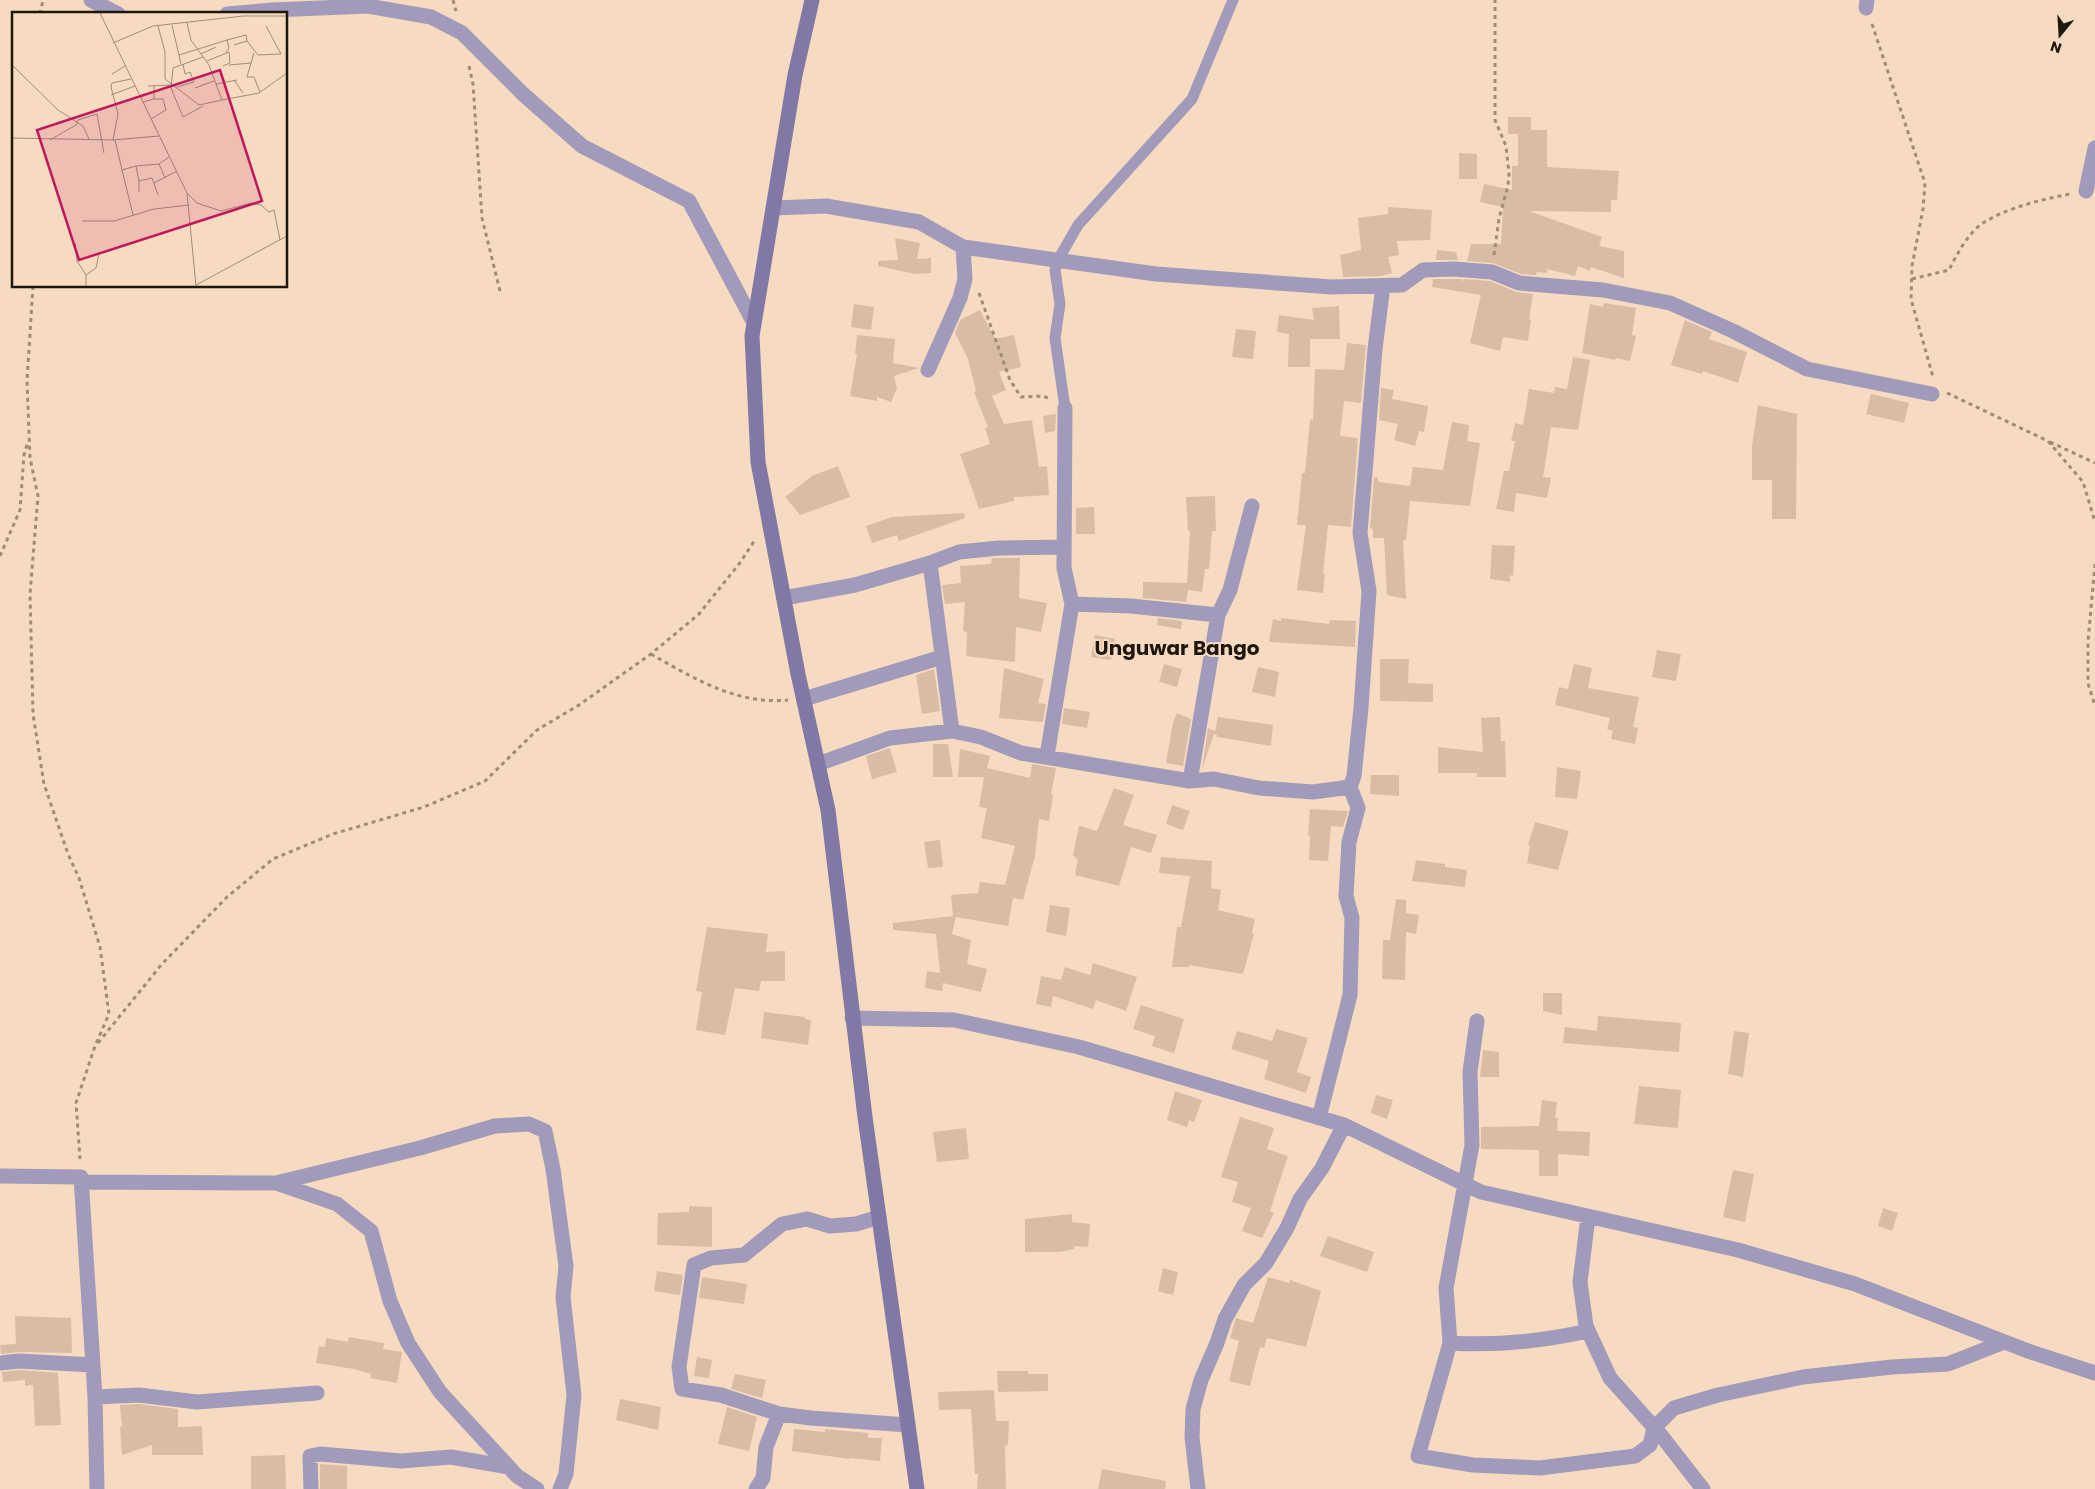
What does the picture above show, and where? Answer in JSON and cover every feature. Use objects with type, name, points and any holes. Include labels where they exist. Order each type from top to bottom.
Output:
[{"type":"main road","points":[[812,0],[795,75],[752,336],[758,462],[804,699],[828,810],[852,1018],[917,1489]]},
{"type":"street","points":[[91,0],[114,12]]},
{"type":"street","points":[[250,12],[368,6],[431,17],[462,33],[523,94],[582,146],[689,201],[754,323]]},
{"type":"street","points":[[2086,191],[2095,148]]},
{"type":"street","points":[[773,208],[826,206],[919,222],[963,247],[1156,274],[1332,287],[1402,285],[1424,270],[1454,269],[1492,272],[1519,283],[1603,290],[1670,303],[1733,331],[1807,369],[1935,391]]},
{"type":"street","points":[[928,370],[960,298],[964,279],[963,247]]},
{"type":"street","points":[[1319,1118],[1350,995],[1352,918],[1346,896],[1349,842],[1358,808],[1350,787],[1354,776],[1361,708],[1369,591],[1360,533],[1375,349],[1383,286]]},
{"type":"street","points":[[1047,756],[1072,604],[1064,568],[1065,408]]},
{"type":"street","points":[[1190,781],[1218,615],[1230,590],[1252,506]]},
{"type":"street","points":[[784,598],[855,585],[930,563],[959,552],[998,548],[1064,547]]},
{"type":"street","points":[[930,563],[952,731]]},
{"type":"street","points":[[1072,604],[1131,606],[1218,615]]},
{"type":"street","points":[[804,699],[942,657]]},
{"type":"street","points":[[818,764],[890,738],[952,731],[981,737],[1022,753],[1190,781],[1214,779],[1259,788],[1313,792],[1350,787]]},
{"type":"street","points":[[852,1018],[954,1020],[1079,1046],[1344,1125],[1481,1192],[1738,1250],[1846,1281],[2004,1342],[2095,1373]]},
{"type":"street","points":[[1477,1021],[1470,1072],[1472,1145],[1446,1288],[1450,1342],[1418,1456],[1473,1465],[1549,1467],[1635,1456],[1650,1445],[1654,1428],[1674,1408],[1803,1377],[1892,1367],[1948,1364],[2004,1342]]},
{"type":"street","points":[[0,1176],[81,1180],[276,1183],[420,1148],[494,1126],[529,1124],[545,1131],[553,1169],[566,1266],[563,1297],[574,1395],[566,1474],[560,1489]]},
{"type":"street","points":[[1198,1489],[1192,1437],[1193,1409],[1201,1380],[1218,1343],[1225,1319],[1244,1285],[1266,1263],[1288,1228],[1300,1199],[1322,1168],[1344,1125]]},
{"type":"street","points":[[81,1180],[96,1396],[97,1489]]},
{"type":"street","points":[[276,1183],[337,1204],[371,1230],[390,1301],[408,1343],[440,1392],[517,1476],[537,1489]]},
{"type":"street","points":[[879,1217],[856,1224],[830,1226],[807,1219],[782,1224],[744,1255],[710,1258],[694,1265],[679,1367],[682,1388],[721,1396],[779,1414],[908,1425]]},
{"type":"street","points":[[1588,1217],[1580,1282],[1588,1331],[1610,1378],[1654,1428],[1703,1489]]},
{"type":"street","points":[[1450,1342],[1477,1344],[1549,1340],[1588,1331]]},
{"type":"street","points":[[0,1363],[19,1361],[93,1365]]},
{"type":"street","points":[[96,1396],[139,1395],[197,1402],[318,1393]]},
{"type":"street","points":[[756,1489],[763,1478],[766,1447],[779,1414]]},
{"type":"street","points":[[311,1489],[310,1456],[320,1454],[401,1461],[451,1457],[509,1467]]},
{"type":"lane","points":[[1065,408],[1055,338],[1060,304],[1055,270],[1058,260],[1078,225],[1192,99],[1233,0]]},
{"type":"path","points":[[453,0],[473,84],[482,218],[501,295]]},
{"type":"path","points":[[1492,272],[1499,218],[1508,186],[1509,174],[1506,146],[1495,120],[1495,0]]},
{"type":"path","points":[[1867,4],[1925,183],[1910,299],[1935,391],[2095,463]]},
{"type":"path","points":[[1912,280],[1949,270],[1968,239],[1982,224],[2016,207],[2086,191]]},
{"type":"path","points":[[34,288],[27,381],[30,458],[38,496],[30,594],[33,714],[44,784],[68,854],[79,878],[100,947],[109,1014],[95,1046],[76,1103],[81,1180]]},
{"type":"path","points":[[978,291],[1010,380],[1021,396],[1044,396],[1065,408]]},
{"type":"path","points":[[0,556],[20,510],[24,455],[29,438]]},
{"type":"path","points":[[2048,441],[2083,482],[2095,522]]},
{"type":"path","points":[[95,1046],[162,964],[227,897],[273,859],[333,834],[424,807],[485,781],[537,730],[579,705],[651,654],[699,614],[739,564],[769,518]]},
{"type":"path","points":[[2095,564],[2088,641],[2088,683],[2095,706]]},
{"type":"path","points":[[651,654],[710,687],[736,696],[775,702],[804,699]]},
{"type":"building","points":[[1508,117],[1531,117],[1531,130],[1547,130],[1547,167],[1619,171],[1617,200],[1611,200],[1611,212],[1529,211],[1602,237],[1599,246],[1624,251],[1624,278],[1591,267],[1590,271],[1578,266],[1575,276],[1547,269],[1547,273],[1537,272],[1536,275],[1521,274],[1493,263],[1467,261],[1471,244],[1501,244],[1503,207],[1480,202],[1484,184],[1512,190],[1512,166],[1518,166],[1518,134],[1508,134]]},
{"type":"building","points":[[1459,153],[1477,154],[1477,179],[1459,179]]},
{"type":"building","points":[[1388,207],[1432,210],[1430,240],[1397,241],[1399,255],[1388,257],[1392,273],[1381,276],[1343,277],[1340,255],[1361,250],[1358,218],[1388,214]]},
{"type":"building","points":[[895,238],[920,243],[917,259],[931,258],[931,273],[915,274],[878,266],[878,261],[898,260]]},
{"type":"building","points":[[1437,250],[1456,252],[1458,260],[1436,260]]},
{"type":"building","points":[[1433,279],[1462,279],[1463,282],[1464,279],[1490,281],[1516,292],[1533,294],[1528,341],[1503,337],[1500,351],[1470,343],[1481,295],[1432,287]]},
{"type":"building","points":[[1604,303],[1636,308],[1632,335],[1636,336],[1630,361],[1582,353],[1590,304],[1603,307]]},
{"type":"building","points":[[854,304],[874,307],[871,330],[851,327]]},
{"type":"building","points":[[1339,306],[1340,339],[1310,339],[1310,367],[1288,367],[1289,334],[1277,332],[1279,315],[1314,320],[1312,308]]},
{"type":"building","points":[[980,310],[995,339],[1014,335],[1021,367],[999,372],[1006,390],[992,396],[1004,424],[1032,420],[1039,467],[1047,466],[1049,495],[1014,497],[1014,501],[979,509],[960,454],[990,444],[985,428],[988,427],[974,392],[976,391],[968,359],[955,333],[960,320]]},
{"type":"building","points":[[1685,320],[1712,332],[1709,339],[1747,352],[1738,383],[1703,371],[1702,374],[1671,365]]},
{"type":"building","points":[[1236,329],[1256,331],[1253,359],[1232,357]]},
{"type":"building","points":[[857,335],[895,339],[893,363],[919,368],[894,376],[897,388],[891,402],[877,397],[877,401],[850,396],[857,354],[855,354]]},
{"type":"building","points":[[1347,343],[1366,345],[1361,403],[1344,401],[1340,436],[1358,438],[1351,527],[1328,525],[1323,593],[1297,590],[1306,525],[1297,525],[1302,473],[1305,473],[1310,419],[1313,420],[1315,369],[1344,370]]},
{"type":"building","points":[[1573,357],[1590,360],[1578,430],[1551,427],[1543,477],[1551,478],[1547,498],[1516,493],[1514,512],[1496,509],[1504,471],[1509,471],[1515,441],[1511,441],[1515,423],[1523,425],[1529,389],[1554,393],[1555,387],[1567,389]]},
{"type":"building","points":[[1381,388],[1394,390],[1392,399],[1428,406],[1424,432],[1419,431],[1415,446],[1394,440],[1398,424],[1379,420]]},
{"type":"building","points":[[1871,394],[1909,403],[1904,423],[1866,414]]},
{"type":"building","points":[[1758,405],[1797,414],[1796,519],[1772,519],[1772,480],[1752,480],[1752,446]]},
{"type":"building","points":[[1056,414],[1055,431],[1045,433],[1043,416]]},
{"type":"building","points":[[1452,422],[1469,425],[1467,441],[1480,443],[1470,506],[1410,501],[1406,540],[1403,540],[1406,599],[1387,595],[1384,538],[1373,538],[1373,529],[1370,528],[1374,477],[1378,478],[1378,482],[1410,486],[1413,467],[1443,470]]},
{"type":"building","points":[[838,466],[850,497],[800,515],[785,497],[812,476]]},
{"type":"building","points":[[1215,496],[1216,531],[1212,531],[1209,569],[1205,569],[1202,592],[1188,590],[1186,602],[1143,598],[1143,582],[1187,583],[1190,531],[1188,531],[1186,497]]},
{"type":"building","points":[[1094,507],[1095,534],[1076,534],[1076,508]]},
{"type":"building","points":[[964,513],[965,518],[899,541],[897,535],[872,543],[866,526],[892,517]]},
{"type":"building","points":[[1492,545],[1515,546],[1513,576],[1510,575],[1510,582],[1490,579]]},
{"type":"building","points":[[992,558],[1020,558],[1019,598],[1047,603],[1041,632],[1016,627],[1015,662],[966,656],[967,632],[963,631],[965,602],[945,604],[942,585],[961,583],[960,566],[991,564]]},
{"type":"building","points":[[1158,618],[1182,621],[1181,629],[1157,625]]},
{"type":"building","points":[[1281,618],[1329,624],[1330,620],[1356,621],[1355,647],[1269,642],[1273,619],[1281,621]]},
{"type":"building","points":[[1095,635],[1115,639],[1111,660],[1091,657]]},
{"type":"building","points":[[1657,650],[1681,654],[1676,681],[1652,677]]},
{"type":"building","points":[[1380,659],[1409,659],[1408,683],[1433,684],[1433,702],[1380,701]]},
{"type":"building","points":[[1164,664],[1182,669],[1177,687],[1159,682]]},
{"type":"building","points":[[1574,664],[1592,668],[1588,688],[1639,697],[1633,727],[1638,728],[1635,744],[1611,739],[1613,731],[1607,729],[1610,718],[1555,705],[1559,687],[1568,689]]},
{"type":"building","points":[[1258,667],[1279,672],[1275,697],[1252,692]]},
{"type":"building","points":[[1004,668],[1044,679],[1038,703],[1046,704],[1043,722],[999,718]]},
{"type":"building","points":[[934,669],[940,711],[922,714],[916,675]]},
{"type":"building","points":[[1064,708],[1090,712],[1087,728],[1062,724]]},
{"type":"building","points":[[1177,713],[1191,719],[1183,766],[1166,763],[1173,722]]},
{"type":"building","points":[[1218,717],[1273,725],[1271,746],[1217,737],[1214,734],[1202,769],[1208,728],[1215,731]]},
{"type":"building","points":[[1500,717],[1501,741],[1505,741],[1506,777],[1477,777],[1477,773],[1438,773],[1438,747],[1483,752],[1481,718]]},
{"type":"building","points":[[933,744],[948,744],[953,777],[933,777]]},
{"type":"building","points":[[890,748],[897,772],[872,779],[866,756]]},
{"type":"building","points":[[960,749],[990,756],[987,768],[1030,778],[1032,764],[1056,768],[1051,794],[1053,795],[1049,821],[1039,819],[1035,856],[1023,900],[1013,898],[1008,926],[956,917],[952,934],[971,940],[967,964],[987,969],[981,992],[943,983],[942,991],[925,988],[927,971],[940,973],[936,934],[893,930],[893,923],[953,916],[951,895],[978,893],[980,882],[1005,885],[1015,846],[981,838],[987,808],[979,807],[984,777],[958,777]]},
{"type":"building","points":[[1557,767],[1581,771],[1577,799],[1555,797]]},
{"type":"building","points":[[1371,775],[1399,775],[1399,796],[1370,794]]},
{"type":"building","points":[[1114,788],[1134,795],[1123,825],[1157,835],[1151,853],[1131,847],[1119,886],[1075,875],[1078,860],[1073,855],[1079,826],[1097,831]]},
{"type":"building","points":[[1172,805],[1190,811],[1183,830],[1166,824]]},
{"type":"building","points":[[1310,809],[1348,811],[1343,827],[1331,826],[1328,861],[1309,860]]},
{"type":"building","points":[[1535,822],[1569,831],[1558,870],[1527,863],[1530,846],[1528,845]]},
{"type":"building","points":[[940,840],[943,867],[928,868],[924,842]]},
{"type":"building","points":[[1161,857],[1212,861],[1211,888],[1221,890],[1218,910],[1255,919],[1252,933],[1254,934],[1243,974],[1189,965],[1189,967],[1172,967],[1177,927],[1181,927],[1190,876],[1159,873]]},
{"type":"building","points":[[1416,860],[1445,864],[1445,867],[1467,870],[1465,887],[1412,881]]},
{"type":"building","points":[[1396,899],[1406,900],[1406,913],[1419,915],[1416,934],[1406,932],[1405,980],[1382,979],[1383,940],[1390,940]]},
{"type":"building","points":[[1050,905],[1070,908],[1066,936],[1046,932]]},
{"type":"building","points":[[707,927],[768,934],[766,952],[785,951],[785,981],[761,981],[759,991],[735,988],[725,1035],[696,1030],[702,992],[696,991]]},
{"type":"building","points":[[1093,963],[1137,977],[1126,1011],[1096,1000],[1093,1009],[1053,996],[1051,1007],[1036,1004],[1041,976],[1061,980],[1065,967],[1090,975]]},
{"type":"building","points":[[1543,993],[1562,993],[1562,1015],[1543,1011]]},
{"type":"building","points":[[1141,1005],[1184,1019],[1174,1053],[1152,1046],[1155,1036],[1133,1029]]},
{"type":"building","points":[[764,1012],[805,1017],[805,1019],[811,1020],[808,1045],[761,1038]]},
{"type":"building","points":[[1598,1016],[1681,1023],[1679,1052],[1563,1043],[1565,1027],[1597,1031]]},
{"type":"building","points":[[1276,1029],[1308,1038],[1297,1072],[1311,1077],[1306,1093],[1264,1079],[1269,1061],[1231,1049],[1237,1031],[1272,1041]]},
{"type":"building","points":[[1734,1031],[1749,1033],[1743,1077],[1728,1074]]},
{"type":"building","points":[[1483,1050],[1499,1052],[1499,1077],[1480,1077]]},
{"type":"building","points":[[1639,1086],[1681,1090],[1678,1128],[1634,1124]]},
{"type":"building","points":[[1175,1091],[1202,1100],[1194,1122],[1189,1120],[1187,1127],[1167,1120]]},
{"type":"building","points":[[1376,1095],[1393,1100],[1387,1119],[1371,1113]]},
{"type":"building","points":[[1542,1100],[1557,1102],[1555,1118],[1558,1118],[1557,1131],[1590,1132],[1589,1156],[1558,1154],[1558,1176],[1539,1176],[1539,1150],[1481,1149],[1481,1127],[1539,1126]]},
{"type":"building","points":[[1240,1117],[1274,1128],[1267,1149],[1288,1156],[1270,1211],[1274,1213],[1262,1238],[1242,1231],[1251,1208],[1232,1202],[1238,1182],[1221,1177]]},
{"type":"building","points":[[966,1128],[969,1159],[937,1162],[933,1132]]},
{"type":"building","points":[[1733,1170],[1754,1174],[1745,1222],[1723,1217]]},
{"type":"building","points":[[689,1206],[712,1207],[712,1247],[657,1245],[658,1213],[689,1212]]},
{"type":"building","points":[[1883,1208],[1898,1213],[1892,1231],[1878,1226]]},
{"type":"building","points":[[1072,1214],[1072,1222],[1090,1224],[1088,1247],[1074,1246],[1074,1249],[1059,1252],[1025,1252],[1025,1219]]},
{"type":"building","points":[[1328,1236],[1374,1252],[1367,1272],[1320,1256]]},
{"type":"building","points":[[1163,1268],[1178,1272],[1173,1295],[1158,1291]]},
{"type":"building","points":[[657,1271],[683,1275],[680,1295],[654,1291]]},
{"type":"building","points":[[702,1277],[747,1284],[744,1304],[699,1298]]},
{"type":"building","points":[[1268,1277],[1289,1283],[1290,1280],[1321,1291],[1306,1347],[1267,1338],[1264,1348],[1260,1347],[1250,1386],[1229,1381],[1239,1341],[1230,1338],[1236,1318],[1253,1323]]},
{"type":"building","points":[[15,1316],[71,1318],[72,1353],[19,1352],[1,1354],[0,1345],[16,1344]]},
{"type":"building","points":[[349,1337],[384,1343],[383,1349],[402,1352],[397,1383],[370,1378],[371,1374],[354,1369],[316,1363],[319,1346],[325,1347],[326,1338],[348,1342]]},
{"type":"building","points":[[697,1357],[712,1360],[709,1378],[694,1376]]},
{"type":"building","points":[[19,1370],[58,1373],[61,1425],[35,1426],[33,1385],[25,1386],[25,1380],[3,1382],[2,1372]]},
{"type":"building","points":[[997,1371],[1028,1371],[1028,1374],[1048,1374],[1048,1391],[998,1392]]},
{"type":"building","points":[[735,1374],[766,1380],[762,1398],[731,1389]]},
{"type":"building","points":[[994,1390],[996,1421],[1009,1421],[1008,1445],[1005,1446],[1006,1489],[977,1489],[978,1474],[975,1474],[971,1409],[939,1410],[938,1392]]},
{"type":"building","points":[[620,1399],[661,1407],[658,1430],[616,1420]]},
{"type":"building","points":[[139,1404],[178,1409],[178,1427],[202,1426],[203,1455],[152,1455],[152,1445],[122,1455],[120,1405]]},
{"type":"building","points":[[727,1407],[757,1417],[749,1451],[718,1444]]},
{"type":"building","points":[[794,1429],[825,1432],[825,1429],[868,1433],[868,1438],[882,1438],[880,1461],[792,1451]]},
{"type":"building","points":[[285,1455],[286,1489],[251,1489],[251,1456]]},
{"type":"building","points":[[320,1464],[347,1466],[347,1489],[320,1489]]},
{"type":"building","points":[[1102,1469],[1166,1481],[1165,1489],[1098,1489]]},
{"type":"district","name":"Unguwar Bango","points":[[1177,648]]}]
